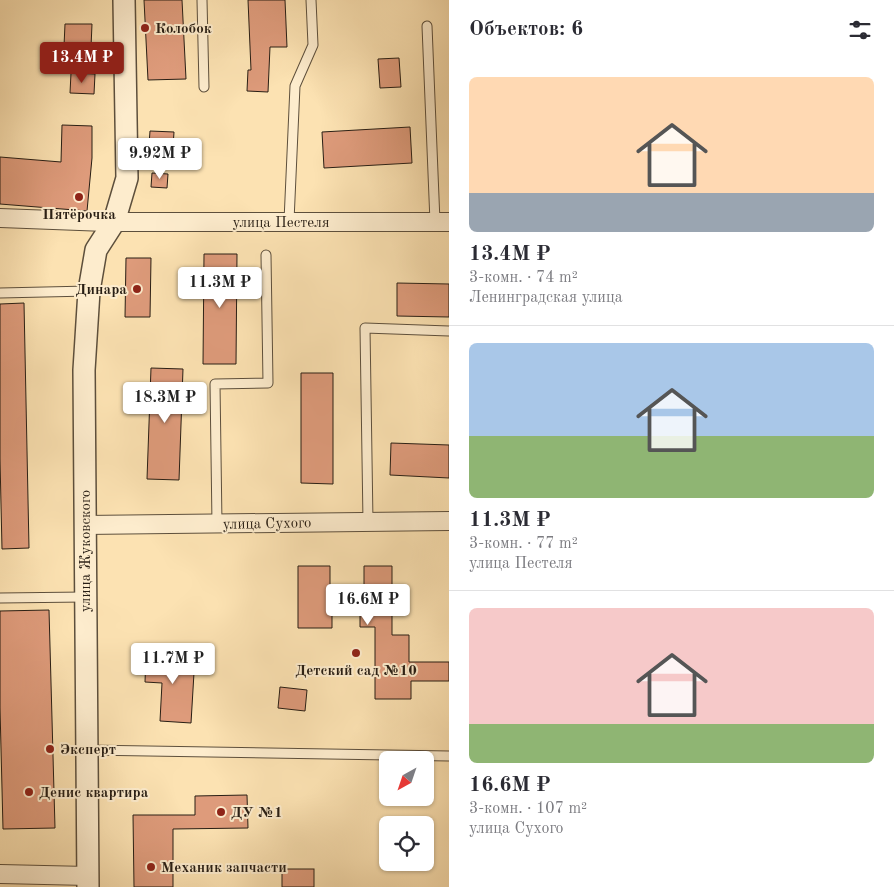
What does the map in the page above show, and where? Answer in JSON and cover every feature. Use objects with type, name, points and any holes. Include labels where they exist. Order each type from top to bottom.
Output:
[{"type":"street","name":"улица Жуковского","points":[[88,882],[84,370],[89,291],[96,250],[114,222],[127,178],[124,0]]},
{"type":"street","name":"улица Пестеля","points":[[0,218],[114,222],[442,222]]},
{"type":"street","name":"улица Сухого","points":[[84,525],[449,521]]},
{"type":"street","points":[[0,874],[88,882]]},
{"type":"lane","points":[[202,0],[204,87]]},
{"type":"lane","points":[[289,222],[295,86],[313,44],[311,0]]},
{"type":"lane","points":[[426,26],[442,222]]},
{"type":"lane","points":[[217,524],[215,384],[268,383],[266,255]]},
{"type":"lane","points":[[0,293],[89,291]]},
{"type":"lane","points":[[368,522],[365,328],[449,331]]},
{"type":"lane","points":[[0,598],[85,597]]},
{"type":"lane","points":[[87,750],[449,756]]},
{"type":"building","points":[[144,0],[182,0],[186,79],[148,80]]},
{"type":"building","points":[[248,0],[285,0],[287,47],[270,47],[268,92],[247,91],[248,70],[251,70]]},
{"type":"building","points":[[65,24],[92,24],[91,47],[64,46]]},
{"type":"building","points":[[399,58],[401,87],[380,88],[378,59]]},
{"type":"building","points":[[71,73],[95,74],[94,94],[70,93]]},
{"type":"building","points":[[62,125],[92,126],[92,158],[87,211],[0,204],[0,157],[61,162]]},
{"type":"building","points":[[410,127],[412,163],[324,168],[322,132]]},
{"type":"building","points":[[150,131],[174,132],[173,147],[149,145]]},
{"type":"building","points":[[152,173],[168,174],[167,188],[151,187]]},
{"type":"building","points":[[204,254],[237,254],[236,364],[203,364]]},
{"type":"building","points":[[126,258],[151,258],[150,317],[125,317]]},
{"type":"building","points":[[397,283],[449,284],[449,317],[397,316]]},
{"type":"building","points":[[24,303],[29,548],[2,549],[0,304]]},
{"type":"building","points":[[151,368],[183,369],[179,480],[147,479]]},
{"type":"building","points":[[301,373],[333,373],[333,484],[301,483]]},
{"type":"building","points":[[391,443],[449,445],[449,478],[390,475]]},
{"type":"building","points":[[298,566],[330,566],[330,585],[364,586],[364,566],[392,566],[392,635],[409,635],[409,662],[449,662],[449,681],[411,681],[411,699],[375,699],[375,627],[360,627],[360,600],[332,600],[332,628],[298,628]]},
{"type":"building","points":[[49,610],[55,828],[3,829],[0,611]]},
{"type":"building","points":[[146,654],[195,656],[191,723],[160,721],[162,683],[145,682]]},
{"type":"building","points":[[280,687],[307,690],[305,711],[278,708]]},
{"type":"building","points":[[247,795],[248,828],[173,829],[173,887],[134,887],[133,815],[195,815],[195,796]]},
{"type":"building","points":[[282,869],[314,869],[314,887],[282,887]]},
{"type":"place","name":"Колобок","points":[[145,28]]},
{"type":"place","name":"Пятёрочка","points":[[79,197]]},
{"type":"place","name":"Динара","points":[[137,289]]},
{"type":"place","name":"Детский сад №10","points":[[356,653]]},
{"type":"place","name":"Эксперт","points":[[50,749]]},
{"type":"place","name":"Денис квартира","points":[[29,792]]},
{"type":"place","name":"ДУ №1","points":[[221,812]]},
{"type":"place","name":"Механик запчасти","points":[[151,867]]}]
